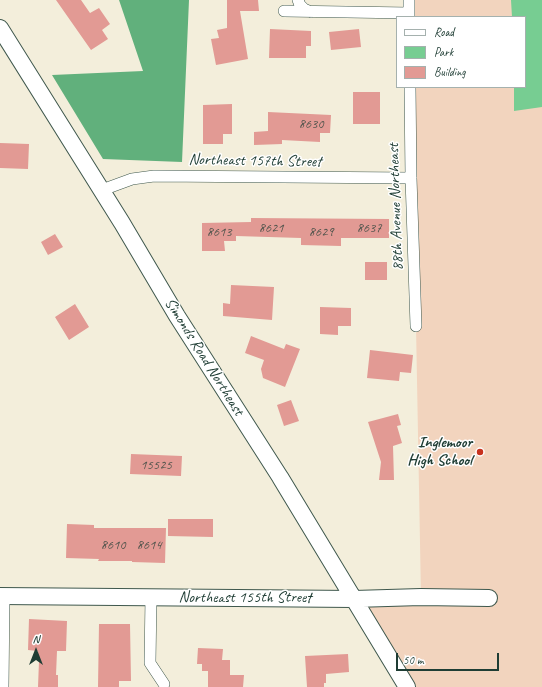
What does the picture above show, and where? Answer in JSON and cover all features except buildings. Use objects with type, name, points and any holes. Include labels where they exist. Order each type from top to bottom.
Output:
[{"type":"main road","name":"Simonds Road Northeast","points":[[0,28],[102,190],[177,316],[280,477],[407,687]]},
{"type":"main road","name":"Northeast 155th Street","points":[[2,596],[354,599],[421,597],[489,598]]},
{"type":"street","points":[[298,0],[304,9],[312,12]]},
{"type":"street","points":[[284,11],[409,15],[409,0]]},
{"type":"street","name":"88th Avenue Northeast","points":[[410,88],[411,178],[416,326]]},
{"type":"street","name":"Northeast 157th Street","points":[[102,190],[132,179],[154,176],[411,178]]},
{"type":"street","points":[[2,596],[3,687]]},
{"type":"street","points":[[151,597],[150,663],[164,684]]},
{"type":"shaded area","name":"Inglemoor High School","points":[[409,0],[542,0],[542,687],[407,687],[354,599],[421,597],[410,88],[526,88],[526,16],[409,16]]},
{"type":"green space","points":[[119,0],[189,0],[182,162],[103,159],[52,75],[143,71]]},
{"type":"green space","points":[[511,0],[542,0],[542,107],[514,111],[514,88],[526,88],[526,16],[512,16]]},
{"type":"place","name":"Inglemoor High School","points":[[480,452]]}]
